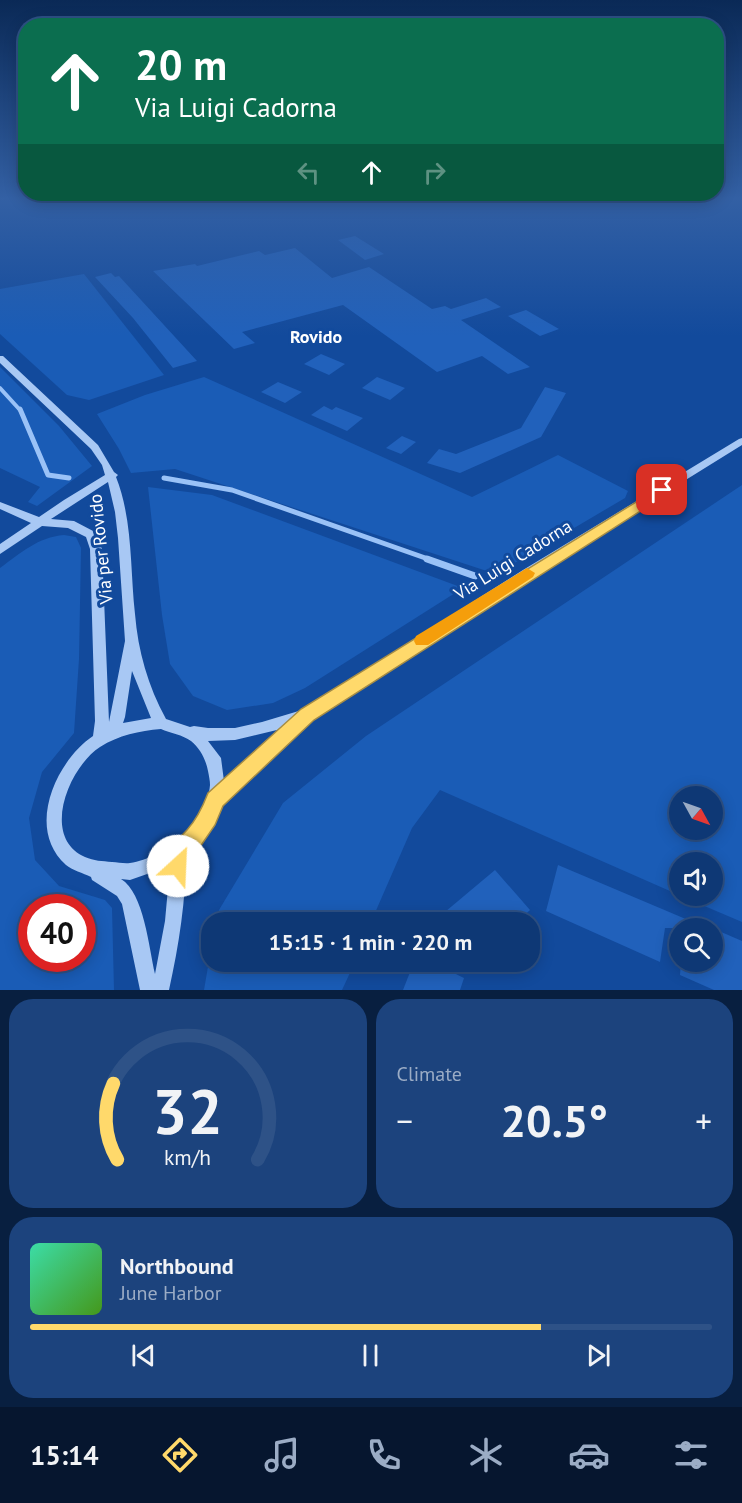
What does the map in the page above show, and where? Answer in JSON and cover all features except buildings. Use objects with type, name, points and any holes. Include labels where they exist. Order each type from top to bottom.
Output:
[{"type":"street","name":"Via per Rovido","points":[[0,357],[95,447],[106,460],[113,475],[118,499],[131,638],[150,704],[161,723]]},
{"type":"street","name":"Via Luigi Cadorna","points":[[215,800],[307,714],[527,573],[742,441]]},
{"type":"street","points":[[0,550],[113,475]]},
{"type":"street","points":[[0,505],[40,522],[70,524],[91,535],[96,549],[102,721],[106,736]]},
{"type":"street","name":"Via per Rovido","points":[[106,736],[118,717],[131,638]]},
{"type":"street","name":"Via Luigi Cadorna","points":[[187,730],[208,735],[246,734],[307,714]]},
{"type":"street","points":[[87,868],[109,873],[132,872],[156,865],[178,852],[195,837],[207,819],[215,800],[218,777],[213,758],[202,741],[187,730],[161,723],[137,725],[106,736],[73,764],[61,782],[54,802],[53,822],[59,841],[70,857],[87,868],[123,890],[130,901],[149,990]]},
{"type":"street","points":[[160,990],[168,960],[179,879],[178,852]]},
{"type":"shaded area","points":[[84,274],[164,375],[89,400],[67,395],[0,334],[0,289]]},
{"type":"shaded area","points":[[0,367],[59,426],[92,466],[37,506],[28,502],[40,487],[0,468]]},
{"type":"shaded area","points":[[204,377],[472,497],[558,455],[628,491],[625,498],[496,574],[175,469],[131,473],[97,414],[145,395]]},
{"type":"shaded area","points":[[742,485],[742,922],[704,906],[723,906],[723,852],[669,852],[669,891],[440,790],[412,828],[375,912],[218,912],[283,803],[366,736]]},
{"type":"shaded area","points":[[148,487],[212,495],[463,588],[305,688],[273,703],[227,710],[193,696],[170,664],[162,615]]},
{"type":"shaded area","points":[[64,535],[76,537],[81,548],[79,659],[74,733],[42,772],[29,818],[35,860],[59,886],[85,894],[18,894],[18,972],[96,972],[96,897],[105,900],[112,908],[114,990],[0,990],[0,568],[46,539]]},
{"type":"shaded area","points":[[207,972],[350,972],[342,990],[204,990]]},
{"type":"waterway","points":[[0,388],[20,410]]},
{"type":"waterway","points":[[20,409],[48,475],[69,478]]},
{"type":"waterway","points":[[164,478],[232,490],[431,560]]},
{"type":"waterway","points":[[427,559],[475,576]]},
{"type":"slow traffic","points":[[422,641],[527,573]]},
{"type":"district","name":"Rovido","points":[[316,337]]},
{"type":"route","points":[[178,866],[178,852],[195,837],[207,819],[215,800],[307,714],[527,573],[662,490]]}]
